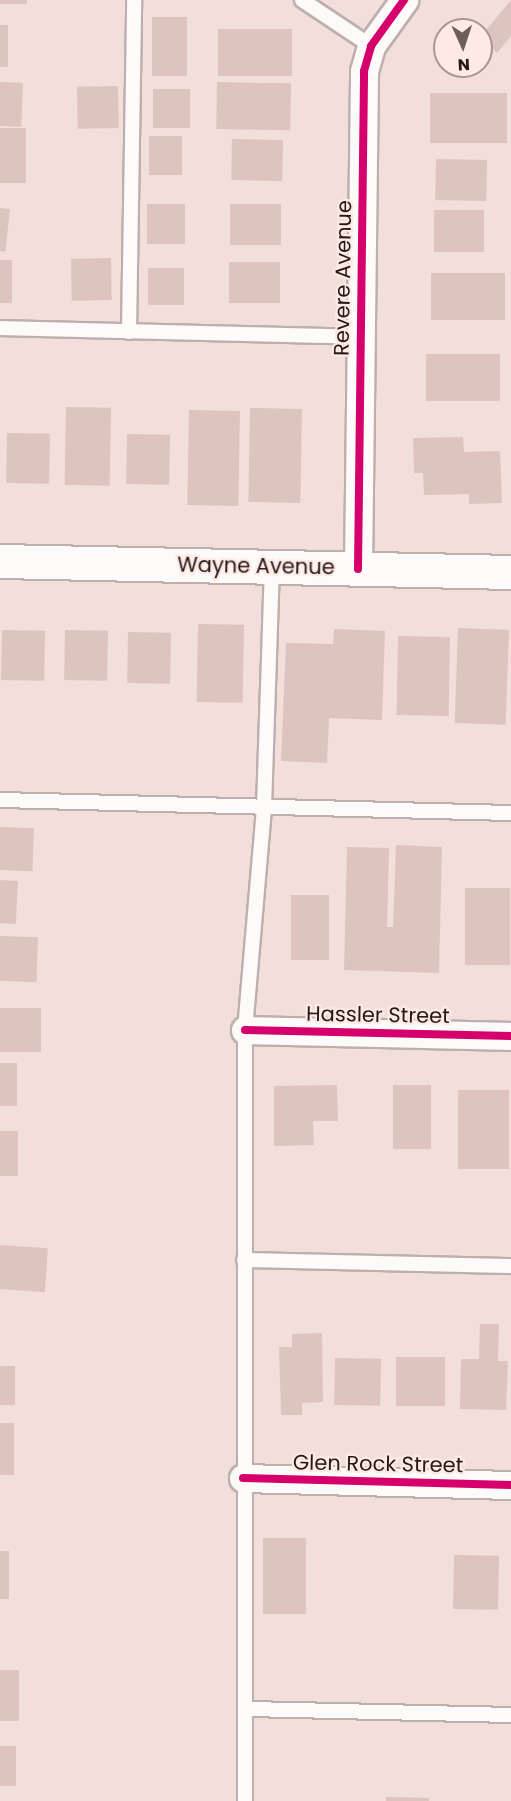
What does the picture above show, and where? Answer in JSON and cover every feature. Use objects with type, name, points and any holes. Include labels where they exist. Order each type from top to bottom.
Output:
[{"type":"main road","name":"Wayne Avenue","points":[[0,561],[511,572]]},
{"type":"street","name":"Revere Avenue","points":[[358,568],[364,71],[371,46],[404,0]]},
{"type":"street","name":"Hassler Street","points":[[245,1030],[511,1036]]},
{"type":"street","name":"Glen Rock Street","points":[[243,1478],[511,1485]]},
{"type":"lane","points":[[129,332],[134,0]]},
{"type":"lane","points":[[302,0],[371,46]]},
{"type":"lane","points":[[0,328],[361,337]]},
{"type":"lane","points":[[245,1801],[248,1709],[243,1478],[245,1030],[264,807],[272,567]]},
{"type":"lane","points":[[0,801],[511,813]]},
{"type":"lane","points":[[244,1260],[511,1266]]},
{"type":"lane","points":[[248,1709],[511,1714]]},
{"type":"building","points":[[0,0],[27,0],[27,4],[0,4]]},
{"type":"building","points":[[511,0],[511,36],[497,53],[493,49],[493,22]]},
{"type":"building","points":[[152,17],[187,17],[187,76],[152,76]]},
{"type":"building","points":[[0,25],[8,25],[8,67],[0,67]]},
{"type":"building","points":[[218,29],[292,29],[292,76],[218,76]]},
{"type":"building","points":[[0,82],[23,83],[21,127],[0,126]]},
{"type":"building","points":[[217,82],[291,83],[290,130],[216,129]]},
{"type":"building","points":[[118,86],[119,128],[78,129],[77,87]]},
{"type":"building","points":[[153,89],[190,89],[190,128],[153,128]]},
{"type":"building","points":[[430,93],[507,93],[507,143],[430,143]]},
{"type":"building","points":[[0,128],[26,128],[26,183],[0,183]]},
{"type":"building","points":[[149,136],[182,136],[182,175],[149,175]]},
{"type":"building","points":[[232,139],[283,140],[282,181],[231,180]]},
{"type":"building","points":[[436,159],[487,160],[486,201],[435,200]]},
{"type":"building","points":[[147,204],[185,204],[185,244],[147,244]]},
{"type":"building","points":[[230,204],[281,204],[281,245],[230,245]]},
{"type":"building","points":[[0,208],[10,209],[5,252],[0,251]]},
{"type":"building","points":[[434,210],[484,210],[484,252],[434,252]]},
{"type":"building","points":[[111,258],[112,300],[72,301],[71,259]]},
{"type":"building","points":[[0,260],[12,260],[12,303],[0,303]]},
{"type":"building","points":[[229,262],[280,262],[280,303],[229,303]]},
{"type":"building","points":[[148,268],[184,268],[184,305],[148,305]]},
{"type":"building","points":[[431,273],[505,273],[505,320],[431,320]]},
{"type":"building","points":[[426,354],[500,354],[500,401],[426,401]]},
{"type":"building","points":[[66,407],[111,408],[110,486],[65,485]]},
{"type":"building","points":[[250,408],[302,409],[300,503],[248,502]]},
{"type":"building","points":[[189,410],[240,411],[238,506],[187,505]]},
{"type":"building","points":[[7,433],[50,434],[49,484],[6,483]]},
{"type":"building","points":[[127,434],[170,435],[169,485],[126,484]]},
{"type":"building","points":[[463,437],[464,452],[500,451],[502,503],[469,504],[469,494],[424,495],[423,473],[414,473],[413,438]]},
{"type":"building","points":[[198,624],[244,625],[243,703],[197,702]]},
{"type":"building","points":[[458,628],[509,630],[506,725],[455,723]]},
{"type":"building","points":[[334,629],[385,631],[382,720],[329,718],[327,763],[281,761],[286,643],[333,644]]},
{"type":"building","points":[[2,630],[45,631],[44,681],[1,680]]},
{"type":"building","points":[[65,630],[108,631],[107,681],[64,680]]},
{"type":"building","points":[[128,632],[171,633],[170,684],[127,683]]},
{"type":"building","points":[[398,636],[450,637],[449,716],[397,715]]},
{"type":"building","points":[[0,827],[34,828],[32,871],[0,870]]},
{"type":"building","points":[[396,845],[442,847],[439,973],[344,970],[347,847],[389,848],[387,927],[393,927]]},
{"type":"building","points":[[0,880],[18,881],[16,924],[0,923]]},
{"type":"building","points":[[465,888],[510,888],[510,965],[465,965]]},
{"type":"building","points":[[291,895],[329,895],[329,960],[291,960]]},
{"type":"building","points":[[0,936],[38,937],[36,982],[0,981]]},
{"type":"building","points":[[0,1008],[41,1008],[41,1052],[0,1052]]},
{"type":"building","points":[[0,1063],[17,1063],[17,1106],[0,1106]]},
{"type":"building","points":[[337,1085],[338,1121],[313,1121],[314,1145],[274,1146],[274,1086]]},
{"type":"building","points":[[393,1085],[431,1085],[431,1149],[393,1149]]},
{"type":"building","points":[[458,1090],[509,1090],[509,1169],[458,1169]]},
{"type":"building","points":[[0,1131],[18,1131],[18,1176],[0,1176]]},
{"type":"building","points":[[0,1245],[48,1248],[45,1292],[0,1289]]},
{"type":"building","points":[[480,1324],[499,1324],[498,1361],[508,1361],[506,1410],[460,1409],[461,1359],[479,1359]]},
{"type":"building","points":[[322,1333],[323,1402],[302,1403],[302,1415],[281,1415],[279,1347],[292,1347],[292,1334]]},
{"type":"building","points":[[396,1357],[445,1357],[445,1406],[396,1406]]},
{"type":"building","points":[[335,1358],[381,1359],[380,1406],[334,1405]]},
{"type":"building","points":[[0,1366],[15,1366],[15,1405],[0,1405]]},
{"type":"building","points":[[0,1423],[14,1423],[14,1475],[0,1475]]},
{"type":"building","points":[[263,1538],[306,1538],[306,1614],[263,1614]]},
{"type":"building","points":[[0,1551],[9,1551],[9,1599],[0,1599]]},
{"type":"building","points":[[454,1555],[499,1556],[498,1610],[453,1609]]},
{"type":"building","points":[[0,1670],[19,1670],[19,1721],[0,1721]]},
{"type":"building","points":[[0,1746],[16,1746],[16,1786],[0,1786]]},
{"type":"building","points":[[386,1797],[429,1798],[429,1801],[386,1801]]},
{"type":"cycle path","points":[[358,569],[364,71],[371,46],[404,0]]},
{"type":"cycle path","points":[[245,1030],[511,1036]]},
{"type":"cycle path","points":[[243,1478],[511,1485]]}]
